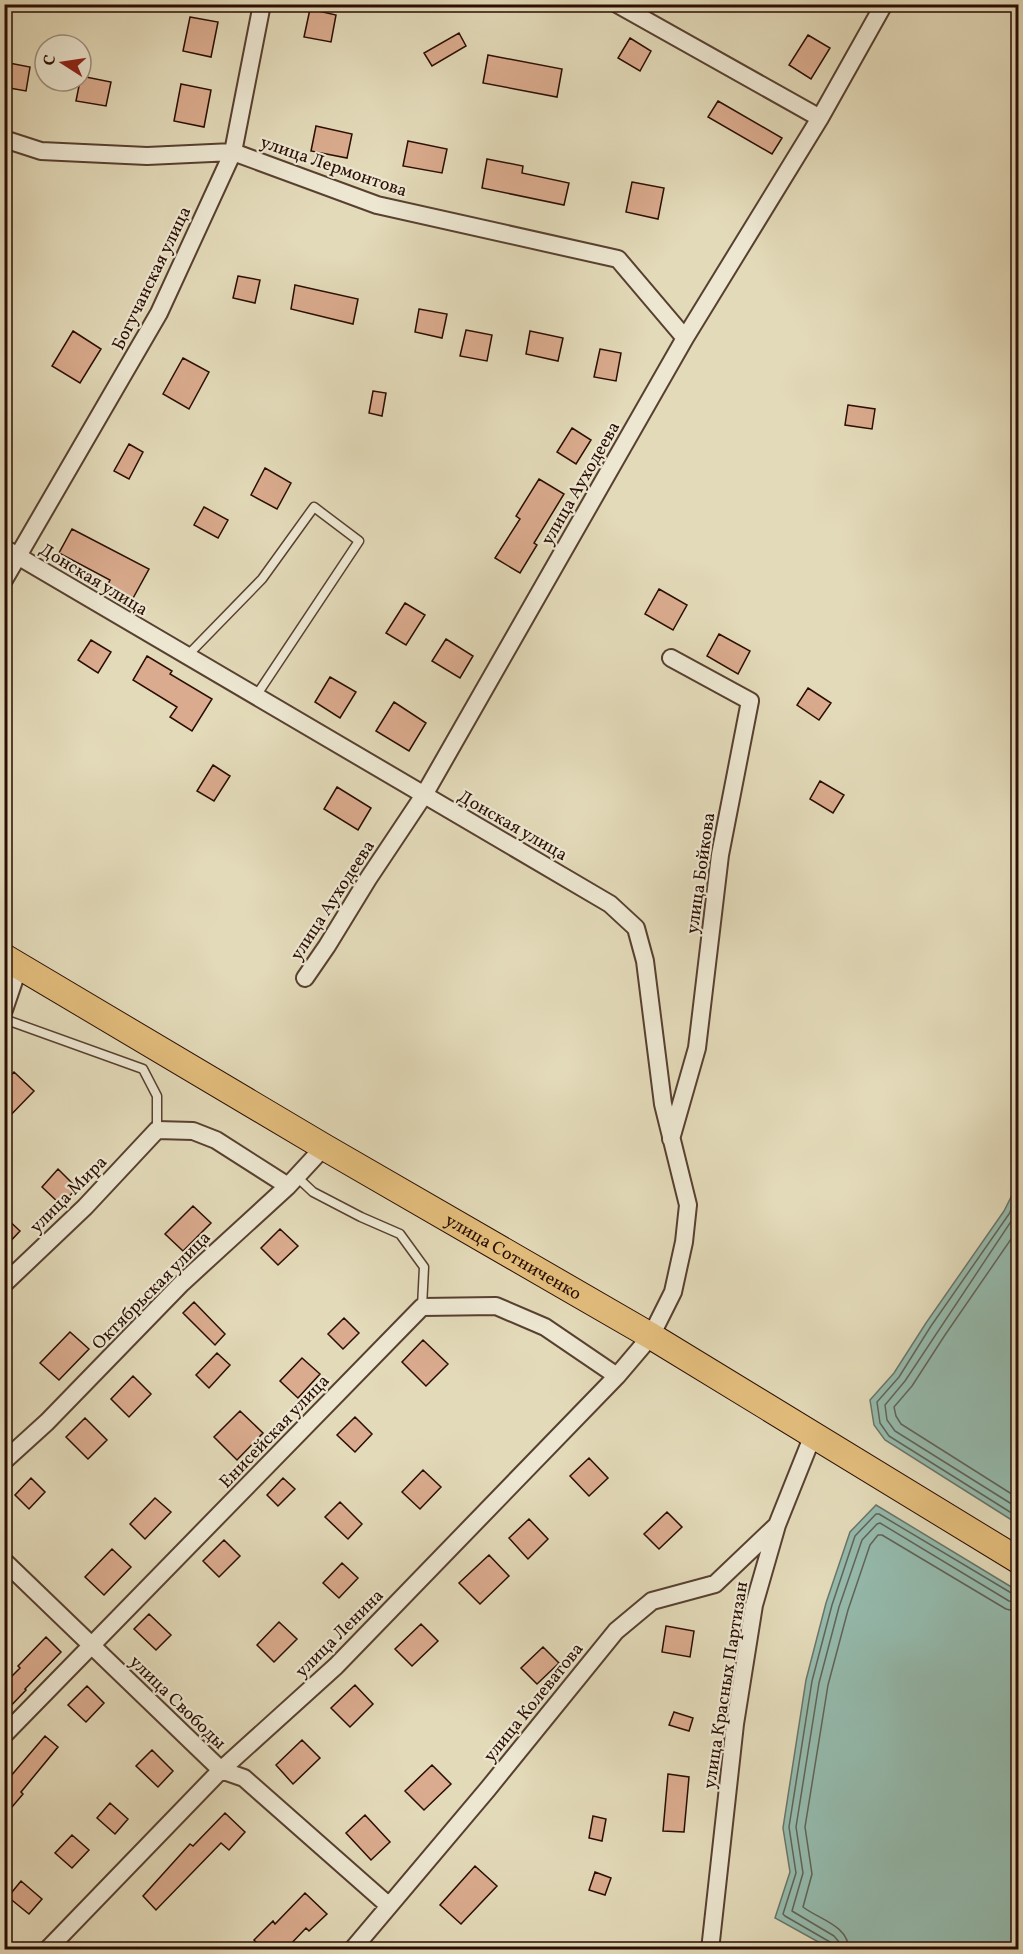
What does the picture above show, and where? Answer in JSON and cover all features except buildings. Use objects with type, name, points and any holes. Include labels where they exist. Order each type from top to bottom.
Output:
[{"type":"main road","name":"улица Сотниченко","points":[[12,962],[324,1147],[651,1336],[1018,1560]]},
{"type":"street","name":"Богучанская улица","points":[[4,579],[11,552],[159,313],[233,152],[262,4]]},
{"type":"street","points":[[617,4],[820,118]]},
{"type":"street","name":"улица Ауходеева","points":[[305,978],[424,795],[685,338],[820,118],[884,4]]},
{"type":"street","name":"улица Лермонтова","points":[[4,139],[41,151],[147,156],[233,152],[377,205],[618,259],[685,338]]},
{"type":"street","name":"Донская улица","points":[[11,552],[610,904],[636,928],[645,961],[663,1104],[688,1205],[684,1242],[674,1292],[651,1336]]},
{"type":"street","name":"улица Бойкова","points":[[671,658],[750,700],[720,855],[697,1048],[671,1139]]},
{"type":"street","points":[[4,1010],[12,962]]},
{"type":"street","points":[[157,1130],[194,1131],[216,1140],[293,1182]]},
{"type":"street","name":"улица Мира","points":[[4,1284],[85,1207],[157,1130]]},
{"type":"street","name":"Октябрьская улица","points":[[4,1461],[48,1422],[182,1283],[293,1182],[324,1147]]},
{"type":"street","points":[[422,1307],[496,1306],[545,1327],[617,1376]]},
{"type":"street","name":"Енисейская улица","points":[[4,1736],[422,1307]]},
{"type":"street","name":"улица Ленина","points":[[47,1950],[221,1770],[336,1666],[617,1376],[651,1336]]},
{"type":"street","name":"улица Красных Партизан","points":[[710,1950],[735,1724],[754,1605],[777,1525],[813,1435]]},
{"type":"street","name":"улица Колеватова","points":[[352,1950],[488,1790],[615,1631],[652,1600],[715,1584],[777,1525]]},
{"type":"street","name":"улица Свободы","points":[[4,1561],[221,1770],[244,1778],[388,1905]]},
{"type":"lane","points":[[187,656],[262,579],[314,507],[359,541],[256,696]]},
{"type":"lane","points":[[4,1019],[143,1069],[157,1096],[157,1130]]},
{"type":"lane","points":[[293,1182],[361,1217],[400,1233],[424,1267],[422,1307]]},
{"type":"water","points":[[1018,1183],[1018,1524],[885,1440],[874,1425],[870,1400],[894,1373],[1004,1211]]},
{"type":"water","points":[[876,1505],[1018,1591],[1018,1949],[831,1949],[775,1918],[790,1872],[783,1828],[806,1680],[826,1603],[850,1532]]}]
